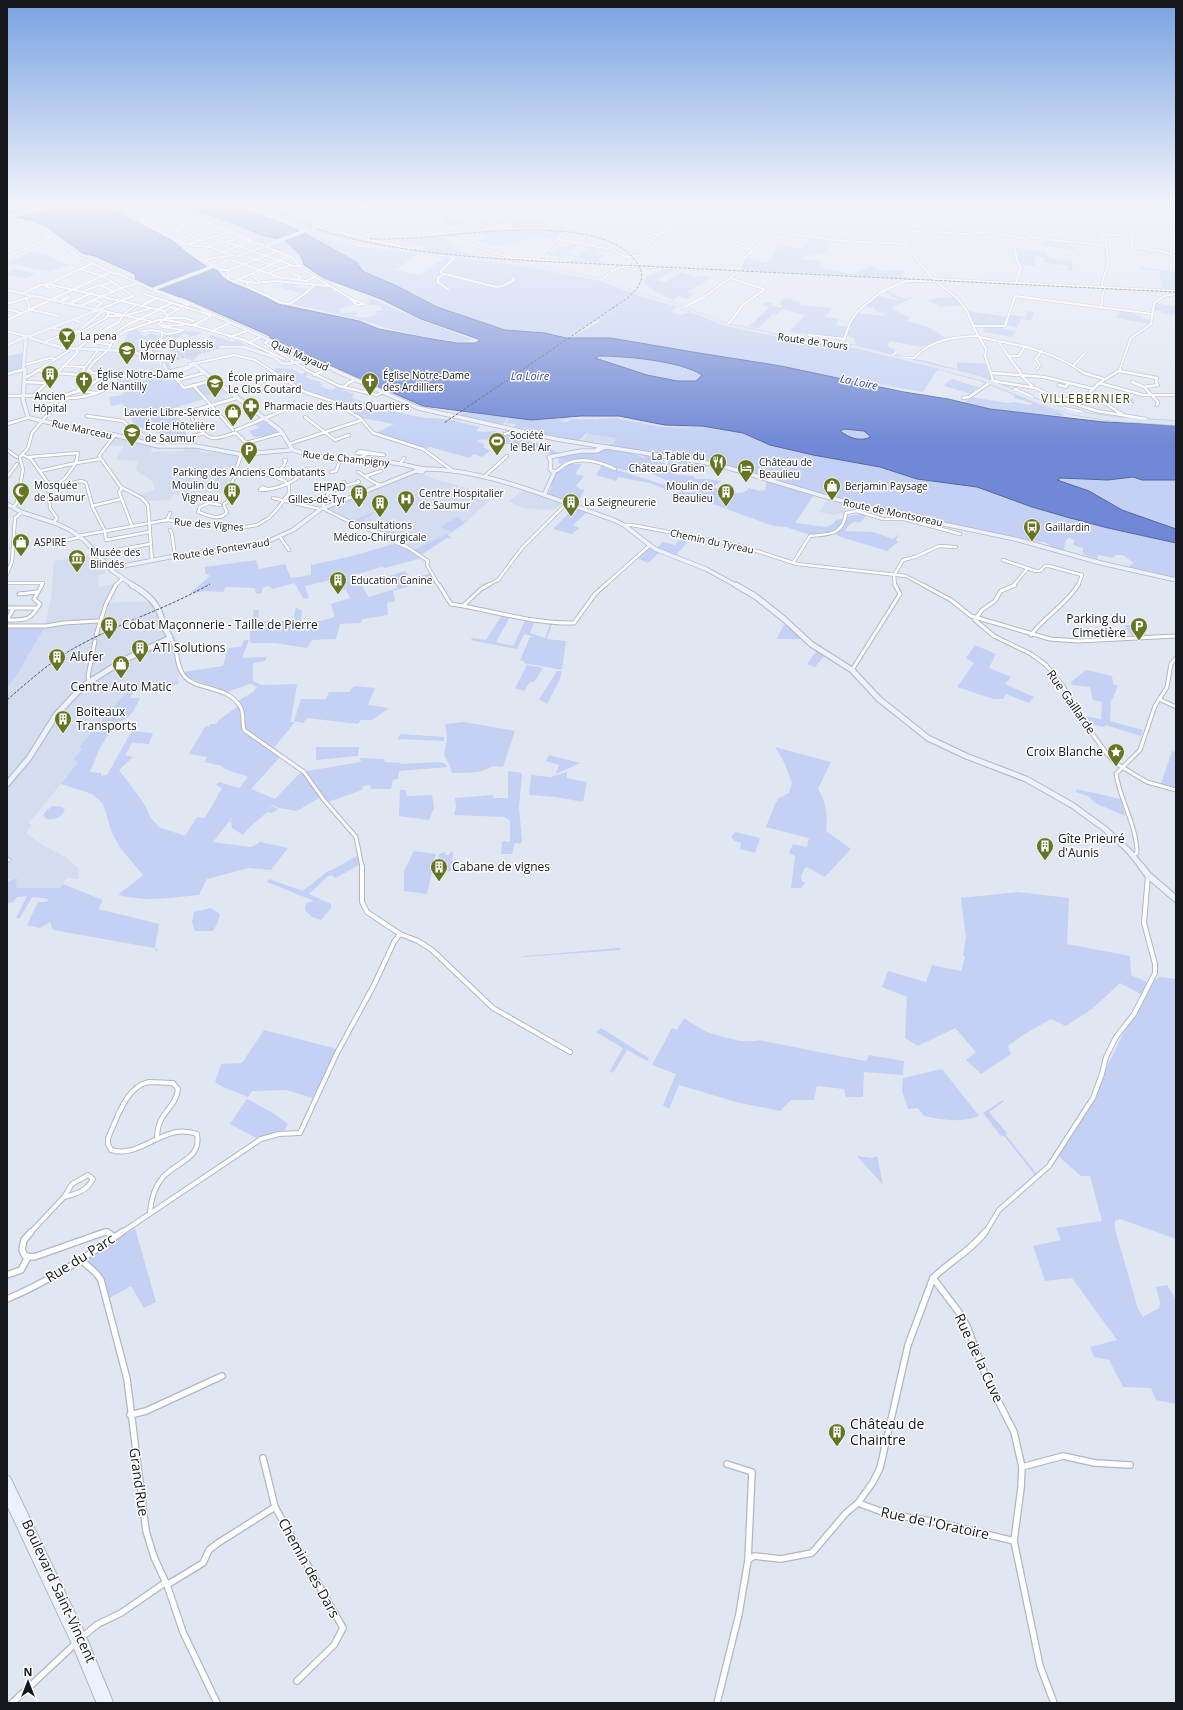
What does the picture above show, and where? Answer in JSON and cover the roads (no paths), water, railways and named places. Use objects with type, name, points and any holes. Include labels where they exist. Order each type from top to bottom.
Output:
[{"type":"main road","name":"Route de Tours","points":[[613,285],[682,308],[726,325],[791,339],[856,347],[992,381],[1053,407],[1078,414],[1108,419],[1130,418],[1176,422]]},
{"type":"street","points":[[23,293],[41,285]]},
{"type":"street","points":[[46,285],[44,286],[52,288],[57,286]]},
{"type":"street","points":[[52,285],[84,291],[165,311]]},
{"type":"street","points":[[7,320],[85,285]]},
{"type":"street","points":[[84,291],[101,285],[114,292]]},
{"type":"street","points":[[7,345],[133,296],[116,285]]},
{"type":"street","points":[[80,306],[121,288],[133,285]]},
{"type":"street","points":[[144,285],[168,296],[188,302],[212,315]]},
{"type":"street","points":[[154,289],[164,285]]},
{"type":"street","points":[[248,285],[252,289],[282,303],[290,304],[306,293],[314,285],[331,286],[350,298],[364,304],[357,305],[350,298]]},
{"type":"street","points":[[442,285],[449,290]]},
{"type":"street","points":[[487,285],[500,288],[506,285]]},
{"type":"street","points":[[682,308],[704,297],[721,285]]},
{"type":"street","points":[[726,325],[732,321],[742,306],[758,296],[764,289],[751,285]]},
{"type":"street","points":[[829,343],[842,342],[845,339],[850,323],[857,312],[881,292],[897,285]]},
{"type":"street","points":[[941,285],[958,298],[967,311],[986,349],[985,358],[992,373],[992,381]]},
{"type":"street","points":[[1055,285],[1176,291]]},
{"type":"street","points":[[7,290],[124,315],[161,326],[183,330],[168,334],[151,330],[143,332]]},
{"type":"street","points":[[1101,308],[1103,292]]},
{"type":"street","points":[[55,293],[62,294]]},
{"type":"street","points":[[69,304],[92,293]]},
{"type":"street","points":[[144,294],[184,306]]},
{"type":"street","points":[[898,357],[914,358],[922,349],[936,342],[951,338],[979,336],[1042,350],[1064,360],[1084,373],[1104,379],[1112,377],[1119,371],[1131,338],[1137,332],[1149,326],[1154,304],[1165,296],[1176,294]]},
{"type":"street","points":[[7,304],[34,296]]},
{"type":"street","points":[[168,296],[184,306]]},
{"type":"street","points":[[974,326],[1005,326],[1015,296],[1152,314]]},
{"type":"street","points":[[59,302],[69,297]]},
{"type":"street","points":[[26,298],[29,310]]},
{"type":"street","points":[[143,305],[157,298]]},
{"type":"street","points":[[166,301],[172,299]]},
{"type":"street","points":[[93,300],[102,303],[97,309]]},
{"type":"street","points":[[98,343],[127,325],[172,303]]},
{"type":"street","points":[[33,396],[87,341],[98,333],[119,322],[127,312],[137,304]]},
{"type":"street","points":[[161,326],[167,317],[177,309],[184,306]]},
{"type":"street","name":"Quai Mayaud","points":[[184,306],[212,315],[422,409],[601,448]]},
{"type":"street","points":[[165,311],[171,307],[177,309]]},
{"type":"street","points":[[107,316],[124,315],[152,308]]},
{"type":"street","points":[[7,309],[21,314]]},
{"type":"street","points":[[29,310],[59,316]]},
{"type":"street","points":[[63,348],[74,333],[103,311]]},
{"type":"street","points":[[165,311],[165,314],[170,320],[194,325],[261,347],[284,359],[280,361]]},
{"type":"street","points":[[44,342],[81,332],[106,318],[109,312]]},
{"type":"street","points":[[127,312],[134,313]]},
{"type":"street","points":[[194,325],[212,315]]},
{"type":"street","points":[[80,391],[85,374],[108,350],[114,339],[128,330],[167,317],[182,317],[194,321]]},
{"type":"street","points":[[76,321],[80,322]]},
{"type":"street","points":[[161,326],[201,321]]},
{"type":"street","points":[[119,322],[127,325]]},
{"type":"street","points":[[223,334],[220,330],[230,323]]},
{"type":"street","points":[[212,331],[225,326]]},
{"type":"street","points":[[51,328],[74,333]]},
{"type":"street","points":[[122,328],[128,330]]},
{"type":"street","points":[[7,331],[63,348],[77,350]]},
{"type":"street","points":[[229,337],[247,331]]},
{"type":"street","points":[[162,333],[161,344],[149,351],[158,356],[164,357],[166,370],[169,372],[232,355],[253,360],[305,392],[332,401],[362,420],[372,432],[423,449],[453,471],[485,476],[524,488],[624,525],[649,546],[668,555],[706,569],[748,592],[779,615],[811,644],[852,670],[882,702],[928,738],[966,756],[1014,774],[1048,790],[1097,824],[1134,855],[1148,875],[1176,899]]},
{"type":"street","points":[[809,335],[845,339]]},
{"type":"street","points":[[7,424],[28,417],[24,397],[24,367],[27,337]]},
{"type":"street","points":[[249,343],[260,337]]},
{"type":"street","points":[[87,341],[111,345]]},
{"type":"street","points":[[268,341],[265,343],[314,375],[325,380],[362,392],[377,395],[383,392]]},
{"type":"street","points":[[998,341],[1008,356],[1017,365],[1022,376],[1030,385],[1037,388]]},
{"type":"street","points":[[261,347],[270,346]]},
{"type":"street","points":[[1008,356],[1019,356],[1025,346]]},
{"type":"street","points":[[220,347],[244,347],[274,357],[286,364],[311,360]]},
{"type":"street","points":[[63,348],[68,351]]},
{"type":"street","points":[[24,377],[29,376],[36,370],[68,351],[86,349],[108,350],[142,354],[164,361]]},
{"type":"street","points":[[85,374],[82,370],[84,366],[98,350]]},
{"type":"street","points":[[892,355],[897,352],[896,350]]},
{"type":"street","points":[[1038,369],[1040,365],[1036,359],[1042,350]]},
{"type":"street","points":[[1073,366],[1085,353]]},
{"type":"street","points":[[7,374],[17,372],[24,367],[50,358],[55,359]]},
{"type":"street","points":[[195,365],[282,433],[292,450]]},
{"type":"street","points":[[195,365],[172,374],[184,388],[215,380]]},
{"type":"street","points":[[63,366],[84,366]]},
{"type":"street","points":[[314,375],[329,368]]},
{"type":"street","points":[[7,477],[28,448],[32,433],[52,411],[68,398],[86,398],[113,383],[116,379],[106,374],[92,373],[89,369]]},
{"type":"street","points":[[36,370],[80,375],[81,373]]},
{"type":"street","points":[[1119,371],[1157,378],[1156,382],[1158,385],[1144,387]]},
{"type":"street","points":[[178,380],[204,373]]},
{"type":"street","points":[[992,373],[1044,377],[1094,389]]},
{"type":"street","points":[[7,396],[24,397],[66,395],[88,388],[106,374]]},
{"type":"street","points":[[325,380],[329,378]]},
{"type":"street","points":[[1082,400],[1086,393],[1094,389],[1104,379]]},
{"type":"street","points":[[344,387],[348,383],[355,380]]},
{"type":"street","points":[[962,398],[969,397],[992,381],[1035,388],[1063,400],[1130,418]]},
{"type":"street","points":[[24,382],[46,383]]},
{"type":"street","points":[[1059,385],[1066,387],[1068,382]]},
{"type":"street","points":[[1132,382],[1144,387],[1158,402],[1157,405]]},
{"type":"street","points":[[1099,384],[1140,395],[1176,395]]},
{"type":"street","points":[[193,386],[246,443]]},
{"type":"street","points":[[362,392],[371,387]]},
{"type":"street","points":[[1015,390],[1049,404],[1085,413],[1088,407]]},
{"type":"street","points":[[80,391],[97,393]]},
{"type":"street","points":[[237,398],[188,412],[204,433],[214,438],[290,408]]},
{"type":"street","points":[[1063,400],[1070,398],[1103,404],[1130,418]]},
{"type":"street","points":[[1090,414],[1111,418],[1146,419]]},
{"type":"street","points":[[86,416],[123,421],[133,430],[158,442],[168,443],[167,446]]},
{"type":"street","name":"Rue Marceau","points":[[28,417],[81,430],[115,435],[155,445],[196,446],[242,454],[292,450]]},
{"type":"street","points":[[305,417],[337,440],[349,435]]},
{"type":"street","points":[[289,444],[362,420]]},
{"type":"street","points":[[505,434],[524,432]]},
{"type":"street","points":[[194,436],[204,433]]},
{"type":"street","points":[[246,443],[282,433]]},
{"type":"street","points":[[115,435],[100,452],[99,456],[122,488],[143,498],[147,502],[149,508],[149,532],[152,560]]},
{"type":"street","points":[[224,505],[228,501],[227,492],[246,443]]},
{"type":"street","points":[[544,495],[554,474],[550,469],[551,462],[548,458],[550,456],[601,448]]},
{"type":"street","name":"Route de Montsoreau","points":[[601,448],[702,462],[729,468],[823,496],[893,513],[1019,540],[1101,563],[1176,580]]},
{"type":"street","points":[[7,450],[12,453],[23,469],[17,503],[14,506]]},
{"type":"street","name":"Rue de Champigny","points":[[292,450],[307,455],[400,464],[417,469],[421,467],[425,469],[453,471]]},
{"type":"street","points":[[7,454],[12,453]]},
{"type":"street","points":[[18,461],[29,457],[78,453],[75,468],[58,484],[50,489]]},
{"type":"street","points":[[354,459],[364,456],[366,453],[384,454],[383,456],[366,453]]},
{"type":"street","points":[[485,476],[507,456]]},
{"type":"street","points":[[29,457],[48,483],[50,489],[50,508],[57,518],[54,522]]},
{"type":"street","points":[[332,472],[336,471],[341,458]]},
{"type":"street","name":"Rue de Champigny","points":[[400,464],[404,458]]},
{"type":"street","points":[[40,471],[100,459]]},
{"type":"street","points":[[273,475],[283,467],[286,460],[284,460]]},
{"type":"street","points":[[553,471],[557,470],[564,463],[574,460],[595,462],[615,468]]},
{"type":"street","name":"Route de Fontevraud","points":[[111,568],[175,556],[254,545],[280,537],[299,527],[322,509],[417,469]]},
{"type":"street","points":[[366,476],[381,471]]},
{"type":"street","points":[[236,472],[273,475],[280,478],[286,482],[290,490],[284,499]]},
{"type":"street","points":[[358,472],[366,476],[370,481],[380,485]]},
{"type":"street","points":[[267,489],[297,478],[302,473]]},
{"type":"street","points":[[318,483],[318,488],[328,492],[359,482],[358,481]]},
{"type":"street","points":[[58,484],[84,482],[97,519],[105,531],[105,539],[108,540],[149,532]]},
{"type":"street","points":[[344,482],[345,486]]},
{"type":"street","points":[[122,488],[119,491],[121,499],[132,526]]},
{"type":"street","points":[[534,492],[548,488]]},
{"type":"street","points":[[322,509],[328,492]]},
{"type":"street","points":[[273,498],[284,499],[322,509],[356,525],[392,537],[397,543],[428,561],[427,565],[451,604],[489,610],[534,621],[574,623],[597,592],[649,546]]},
{"type":"street","points":[[92,506],[121,499]]},
{"type":"street","name":"Rue des Vignes","points":[[55,543],[79,536],[167,520],[240,528],[249,527],[268,520],[284,499]]},
{"type":"street","points":[[212,502],[224,505],[227,512],[224,516],[218,518],[198,512],[200,507],[207,503],[212,502]]},
{"type":"street","points":[[464,605],[481,589],[498,580],[522,548],[567,503]]},
{"type":"street","points":[[7,504],[14,506],[21,513],[54,522],[79,536],[95,554],[122,579],[148,594],[153,600],[175,646],[178,664],[183,676],[217,690],[238,705],[242,713],[244,730],[304,772],[324,800],[356,837],[362,864],[362,902],[364,908],[372,916],[400,934],[418,941],[444,960],[493,1008],[570,1052]]},
{"type":"street","points":[[793,563],[810,536],[826,536],[835,533],[841,526],[846,513],[850,512],[865,512],[888,520],[904,519],[960,534]]},
{"type":"street","points":[[7,574],[12,561],[16,518],[21,513]]},
{"type":"street","points":[[167,520],[170,513]]},
{"type":"street","name":"Chemin du Tyreau","points":[[624,525],[632,525],[741,546],[793,563],[906,576],[951,600],[969,615]]},
{"type":"street","points":[[170,530],[172,534],[175,556]]},
{"type":"street","points":[[280,537],[289,550]]},
{"type":"street","points":[[95,554],[150,544]]},
{"type":"street","points":[[852,670],[900,594],[894,584],[894,574],[897,568],[905,559],[915,557],[939,546],[956,546]]},
{"type":"street","points":[[1002,560],[1028,569],[1040,571],[1045,566],[1049,566],[1082,575],[1083,580],[1076,590],[1039,624],[1031,635]]},
{"type":"street","points":[[1028,569],[1014,586],[1002,590],[994,601],[982,610],[975,620],[1031,635],[1066,641],[1176,636]]},
{"type":"street","points":[[96,635],[98,621],[117,584],[122,579]]},
{"type":"street","points":[[7,583],[43,583],[34,600],[40,603],[30,619],[7,620]]},
{"type":"street","points":[[19,594],[38,592]]},
{"type":"street","points":[[7,608],[38,608]]},
{"type":"street","points":[[7,620],[14,608]]},
{"type":"street","name":"Rue Gaillarde","points":[[969,615],[994,636],[1031,654],[1046,666],[1061,683],[1077,714],[1107,754],[1121,768],[1151,784],[1176,790]]},
{"type":"street","points":[[7,626],[46,626],[64,623],[98,621]]},
{"type":"street","points":[[7,784],[31,755],[60,710],[89,681],[128,656],[170,638]]},
{"type":"street","points":[[89,681],[88,676],[95,641]]},
{"type":"street","points":[[1134,855],[1137,853],[1137,843],[1125,811],[1116,774],[1140,750],[1160,698],[1169,682],[1171,664],[1176,658]]},
{"type":"street","points":[[1160,698],[1176,707]]},
{"type":"street","points":[[748,1560],[754,1556],[781,1558],[797,1557],[812,1553],[846,1513],[858,1502],[880,1468],[908,1344],[933,1278],[941,1270],[976,1244],[984,1235],[999,1210],[1048,1166],[1093,1098],[1102,1074],[1106,1057],[1116,1037],[1134,1014],[1154,973],[1155,964],[1144,923],[1148,875]]},
{"type":"street","name":"Rue du Parc","points":[[7,1299],[24,1292],[81,1260],[150,1212],[261,1140],[279,1134],[300,1132],[337,1053],[374,985],[394,942],[400,934]]},
{"type":"street","points":[[150,1212],[151,1203],[159,1183],[168,1173],[194,1152],[198,1146],[199,1139],[197,1134],[187,1130],[157,1139],[120,1153],[111,1150],[108,1144],[112,1128],[130,1093],[133,1089],[146,1081],[173,1083],[178,1089],[176,1098],[158,1122],[156,1129],[157,1139]]},
{"type":"street","points":[[64,1197],[80,1193],[92,1182],[93,1179],[88,1175],[77,1180],[68,1188],[64,1197],[24,1240],[21,1245],[22,1253],[28,1257],[34,1257],[106,1232],[110,1233],[114,1237]]},
{"type":"street","points":[[7,1275],[22,1270],[28,1257]]},
{"type":"street","name":"Grand'Rue","points":[[81,1260],[96,1272],[101,1280],[127,1379],[130,1415],[146,1531],[154,1557],[167,1584],[183,1632],[217,1703]]},
{"type":"street","name":"Rue de la Cuve","points":[[933,1278],[958,1311],[967,1326],[986,1377],[1009,1420],[1017,1443],[1022,1467],[1021,1488],[1014,1541]]},
{"type":"street","points":[[130,1415],[146,1411],[222,1376]]},
{"type":"street","points":[[1022,1467],[1063,1456],[1095,1463],[1130,1465]]},
{"type":"street","name":"Chemin des Dars","points":[[263,1458],[275,1507],[343,1628],[334,1645],[297,1680]]},
{"type":"street","points":[[717,1703],[739,1614],[748,1560],[752,1472],[727,1464]]},
{"type":"street","name":"Boulevard Saint-Vincent","points":[[7,1480],[79,1640],[101,1703]]},
{"type":"street","name":"Boulevard Saint-Vincent","points":[[7,1496],[101,1681],[109,1703]]},
{"type":"street","name":"Rue de l'Oratoire","points":[[858,1502],[888,1514],[936,1522],[1014,1541]]},
{"type":"street","name":"Chemin des Dars","points":[[12,1703],[94,1627],[121,1613],[203,1563],[209,1550],[218,1543],[275,1507]]},
{"type":"street","points":[[1014,1541],[1040,1666],[1054,1703]]},
{"type":"water","name":"La Loire","points":[[148,285],[237,285],[262,295],[278,304],[359,321],[379,329],[458,343],[475,343],[479,341],[478,339],[421,319],[381,299],[342,285],[395,285],[437,307],[505,330],[545,333],[566,338],[611,338],[781,366],[904,392],[948,399],[990,409],[1104,422],[1176,425],[1176,480],[1142,480],[1133,477],[1108,480],[1061,478],[1057,480],[1089,491],[1122,510],[1176,529],[1176,543],[1070,518],[1032,507],[977,487],[917,479],[880,467],[813,455],[770,445],[743,433],[702,426],[665,425],[619,416],[581,416],[531,420],[423,406],[272,340],[274,339],[270,338],[270,336],[182,297],[170,295]],"holes":[[[599,356],[652,360],[681,366],[702,375],[696,381],[677,381],[647,375],[595,358]],[[844,429],[864,431],[871,437],[859,439],[847,436],[840,431]]]},
{"type":"tunnel","points":[[168,361],[220,347]]},
{"type":"railway","points":[[444,423],[626,299],[639,285]]},
{"type":"railway","points":[[1027,285],[1176,292]]},
{"type":"railway","points":[[7,700],[42,670],[70,651],[112,629],[194,593],[210,584]]},
{"type":"place","name":"La pena","points":[[67,351]]},
{"type":"place","name":"Lycée Duplessis Mornay","points":[[127,365]]},
{"type":"place","name":"Ancien Hôpital","points":[[50,389]]},
{"type":"place","name":"Église Notre-Dame de Nantilly","points":[[84,395]]},
{"type":"place","name":"Église Notre-Dame des Ardilliers","points":[[370,396]]},
{"type":"place","name":"École primaire Le Clos Coutard","points":[[215,398]]},
{"type":"place","name":"Pharmacie des Hauts Quartiers","points":[[251,421]]},
{"type":"place","name":"Laverie Libre-Service","points":[[233,427]]},
{"type":"place","name":"École Hôtelière de Saumur","points":[[132,447]]},
{"type":"place","name":"Société le Bel Air","points":[[497,456]]},
{"type":"place","name":"Parking des Anciens Combatants","points":[[249,465]]},
{"type":"place","name":"La Table du Château Gratien","points":[[718,477]]},
{"type":"place","name":"Château de Beaulieu","points":[[746,483]]},
{"type":"place","name":"Berjamin Paysage","points":[[832,501]]},
{"type":"place","name":"Mosquée de Saumur","points":[[21,506]]},
{"type":"place","name":"Moulin du Vigneau","points":[[232,506]]},
{"type":"place","name":"Moulin de Beaulieu","points":[[726,507]]},
{"type":"place","name":"EHPAD Gilles-de-Tyr","points":[[359,508]]},
{"type":"place","name":"Centre Hospitalier de Saumur","points":[[406,514]]},
{"type":"place","name":"La Seigneurerie","points":[[571,517]]},
{"type":"place","name":"Consultations Médico-Chirurgicale","points":[[380,518]]},
{"type":"place","name":"Gaillardin","points":[[1032,542]]},
{"type":"place","name":"ASPIRE","points":[[21,557]]},
{"type":"place","name":"Musée des Blindés","points":[[77,573]]},
{"type":"place","name":"Education Canine","points":[[338,595]]},
{"type":"place","name":"Cobat Maçonnerie - Taille de Pierre","points":[[109,640]]},
{"type":"place","name":"Parking du Cimetière","points":[[1139,641]]},
{"type":"place","name":"ATI Solutions","points":[[140,663]]},
{"type":"place","name":"Alufer","points":[[57,672]]},
{"type":"place","name":"Centre Auto Matic","points":[[121,679]]},
{"type":"place","name":"Boiteaux Transports","points":[[63,734]]},
{"type":"place","name":"Croix Blanche","points":[[1116,767]]},
{"type":"place","name":"Gîte Prieuré d'Aunis","points":[[1045,861]]},
{"type":"place","name":"Cabane de vignes","points":[[439,882]]},
{"type":"place","name":"Château de Chaintre","points":[[837,1447]]},
{"type":"district","name":"VILLEBERNIER","points":[[1086,399]]}]
